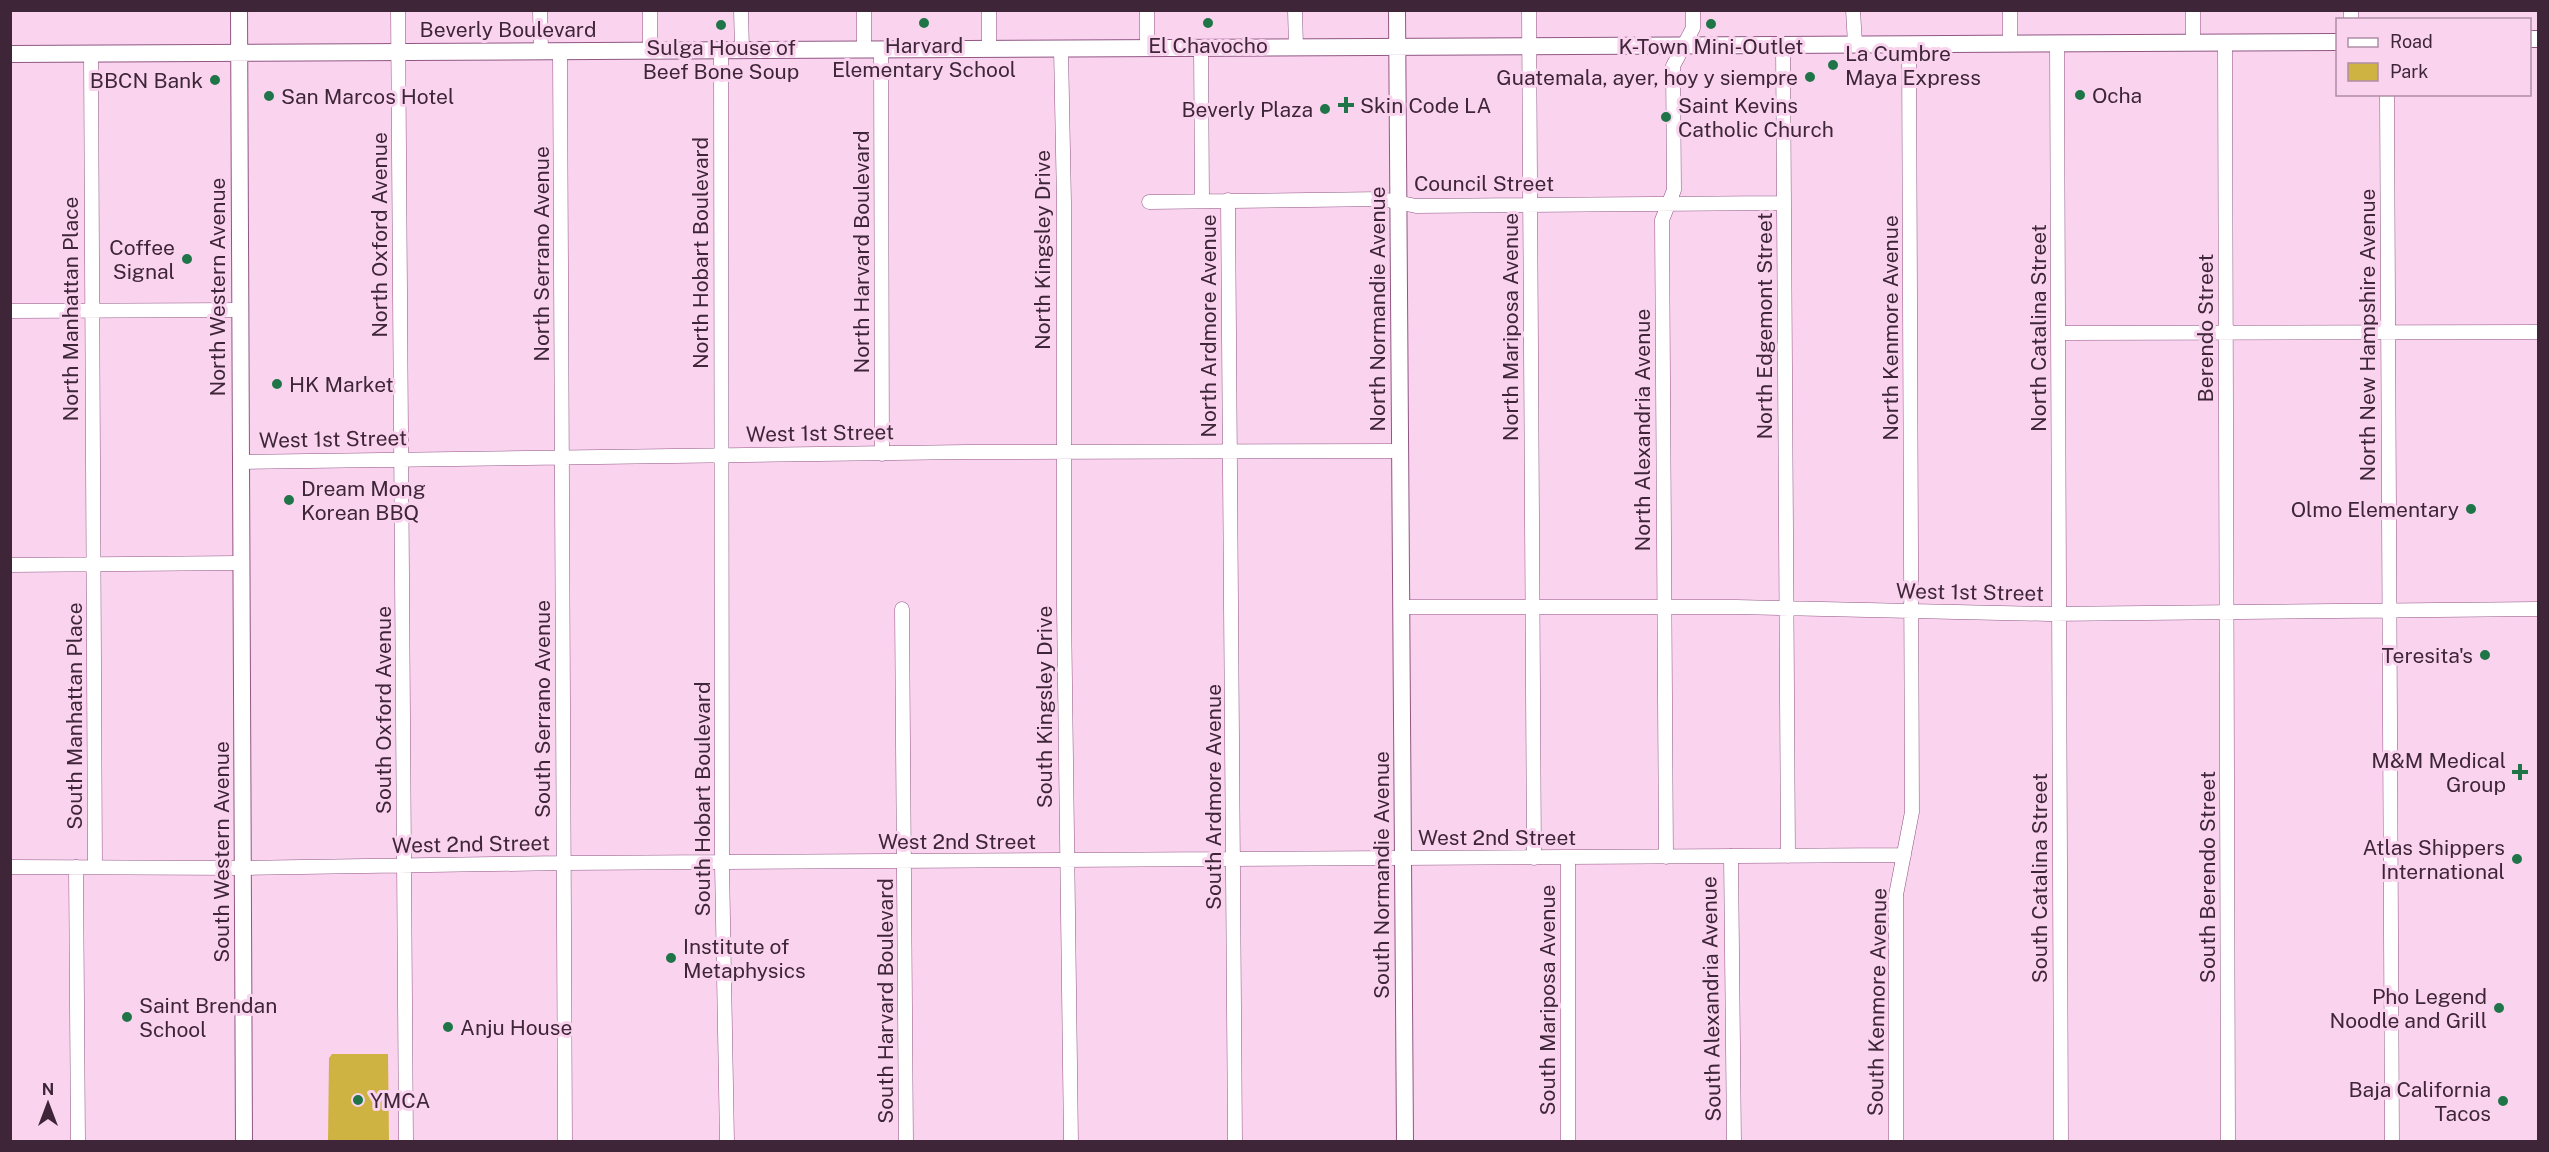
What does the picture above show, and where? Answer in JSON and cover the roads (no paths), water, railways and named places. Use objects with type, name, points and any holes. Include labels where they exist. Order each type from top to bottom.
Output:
[{"type":"main road","name":"North Western Avenue","points":[[239,10],[241,563]]},
{"type":"main road","name":"North Normandie Avenue","points":[[1397,10],[1401,607]]},
{"type":"main road","name":"Beverly Boulevard","points":[[10,54],[2336,42]]},
{"type":"main road","name":"South Western Avenue","points":[[241,563],[244,1142]]},
{"type":"main road","name":"South Normandie Avenue","points":[[1401,607],[1405,1142]]},
{"type":"street","name":"North Oxford Avenue","points":[[398,10],[402,459]]},
{"type":"street","points":[[540,10],[541,51]]},
{"type":"street","points":[[650,10],[650,50]]},
{"type":"street","points":[[741,10],[742,50]]},
{"type":"street","points":[[864,10],[864,50]]},
{"type":"street","points":[[989,10],[989,48]]},
{"type":"street","points":[[1147,10],[1147,47]]},
{"type":"street","points":[[1295,10],[1296,47]]},
{"type":"street","name":"North Mariposa Avenue","points":[[1529,10],[1533,607]]},
{"type":"street","name":"North Alexandria Avenue","points":[[1666,857],[1662,220],[1674,190],[1673,66],[1693,28],[1693,10]]},
{"type":"street","points":[[1853,10],[1855,44]]},
{"type":"street","points":[[2010,10],[2010,43]]},
{"type":"street","points":[[2193,10],[2193,43]]},
{"type":"street","name":"North Catalina Street","points":[[2057,43],[2059,614]]},
{"type":"street","name":"North Edgemont Street","points":[[1783,44],[1788,856]]},
{"type":"street","name":"North Kenmore Avenue","points":[[1909,44],[1911,612]]},
{"type":"street","name":"Berendo Street","points":[[2226,44],[2227,613]]},
{"type":"street","name":"North Ardmore Avenue","points":[[1201,47],[1202,200]]},
{"type":"street","name":"North Kingsley Drive","points":[[1060,49],[1064,202],[1064,452]]},
{"type":"street","name":"North Hobart Boulevard","points":[[721,50],[722,456]]},
{"type":"street","name":"North Harvard Boulevard","points":[[881,50],[882,454]]},
{"type":"street","name":"North Serrano Avenue","points":[[560,51],[563,457]]},
{"type":"street","name":"North Manhattan Place","points":[[91,54],[92,551],[94,565]]},
{"type":"street","name":"North New Hampshire Avenue","points":[[2387,96],[2392,1142]]},
{"type":"street","name":"Council Street","points":[[1149,202],[1382,199],[1416,206],[1784,203]]},
{"type":"street","name":"North Ardmore Avenue","points":[[1228,200],[1230,452]]},
{"type":"street","points":[[10,311],[240,310]]},
{"type":"street","points":[[2059,333],[2538,332]]},
{"type":"street","name":"West 1st Street","points":[[240,462],[1064,452],[1400,451]]},
{"type":"street","name":"South Kingsley Drive","points":[[1064,452],[1071,1142]]},
{"type":"street","name":"South Ardmore Avenue","points":[[1230,452],[1235,1142]]},
{"type":"street","name":"South Hobart Boulevard","points":[[722,456],[722,864],[727,1142]]},
{"type":"street","name":"South Serrano Avenue","points":[[563,457],[565,1142]]},
{"type":"street","name":"South Oxford Avenue","points":[[402,459],[406,1142]]},
{"type":"street","points":[[10,565],[241,563]]},
{"type":"street","name":"South Manhattan Place","points":[[94,565],[95,867]]},
{"type":"street","name":"West 1st Street","points":[[1401,607],[1787,608],[2059,614],[2538,609]]},
{"type":"street","name":"South Mariposa Avenue","points":[[1533,607],[1534,858]]},
{"type":"street","name":"South Harvard Boulevard","points":[[902,609],[906,1142]]},
{"type":"street","name":"South Kenmore Avenue","points":[[1896,1142],[1896,896],[1912,812],[1911,612]]},
{"type":"street","name":"South Berendo Street","points":[[2227,613],[2228,1142]]},
{"type":"street","name":"South Catalina Street","points":[[2059,614],[2061,1142]]},
{"type":"street","name":"West 2nd Street","points":[[10,867],[244,868],[564,863],[722,864],[1234,858],[1904,855]]},
{"type":"street","name":"South Alexandria Avenue","points":[[1731,856],[1734,1142]]},
{"type":"street","name":"South Mariposa Avenue","points":[[1568,858],[1568,1142]]},
{"type":"street","points":[[76,867],[78,1142]]},
{"type":"place","name":"Harvard Elementary School","points":[[924,23]]},
{"type":"place","name":"El Chavocho","points":[[1208,23]]},
{"type":"place","name":"K-Town Mini-Outlet","points":[[1711,24]]},
{"type":"place","name":"Sulga House of Beef Bone Soup","points":[[721,25]]},
{"type":"place","name":"La Cumbre Maya Express","points":[[1833,65]]},
{"type":"place","name":"Guatemala, ayer, hoy y siempre","points":[[1810,77]]},
{"type":"place","name":"BBCN Bank","points":[[215,80]]},
{"type":"place","name":"Ocha","points":[[2080,95]]},
{"type":"place","name":"San Marcos Hotel","points":[[269,96]]},
{"type":"place","name":"Skin Code LA","points":[[1346,105]]},
{"type":"place","name":"Beverly Plaza","points":[[1325,109]]},
{"type":"place","name":"Saint Kevins Catholic Church","points":[[1666,117]]},
{"type":"place","name":"Coffee Signal","points":[[187,259]]},
{"type":"place","name":"HK Market","points":[[277,384]]},
{"type":"place","name":"Dream Mong Korean BBQ","points":[[289,500]]},
{"type":"place","name":"Olmo Elementary","points":[[2471,509]]},
{"type":"place","name":"Teresita's","points":[[2485,655]]},
{"type":"place","name":"M&M Medical Group","points":[[2520,772]]},
{"type":"place","name":"Atlas Shippers International","points":[[2517,859]]},
{"type":"place","name":"Institute of Metaphysics","points":[[671,958]]},
{"type":"place","name":"Pho Legend Noodle and Grill","points":[[2499,1008]]},
{"type":"place","name":"Saint Brendan School","points":[[127,1017]]},
{"type":"place","name":"Anju House","points":[[448,1027]]},
{"type":"place","name":"YMCA","points":[[358,1100]]},
{"type":"place","name":"Baja California Tacos","points":[[2503,1101]]}]
